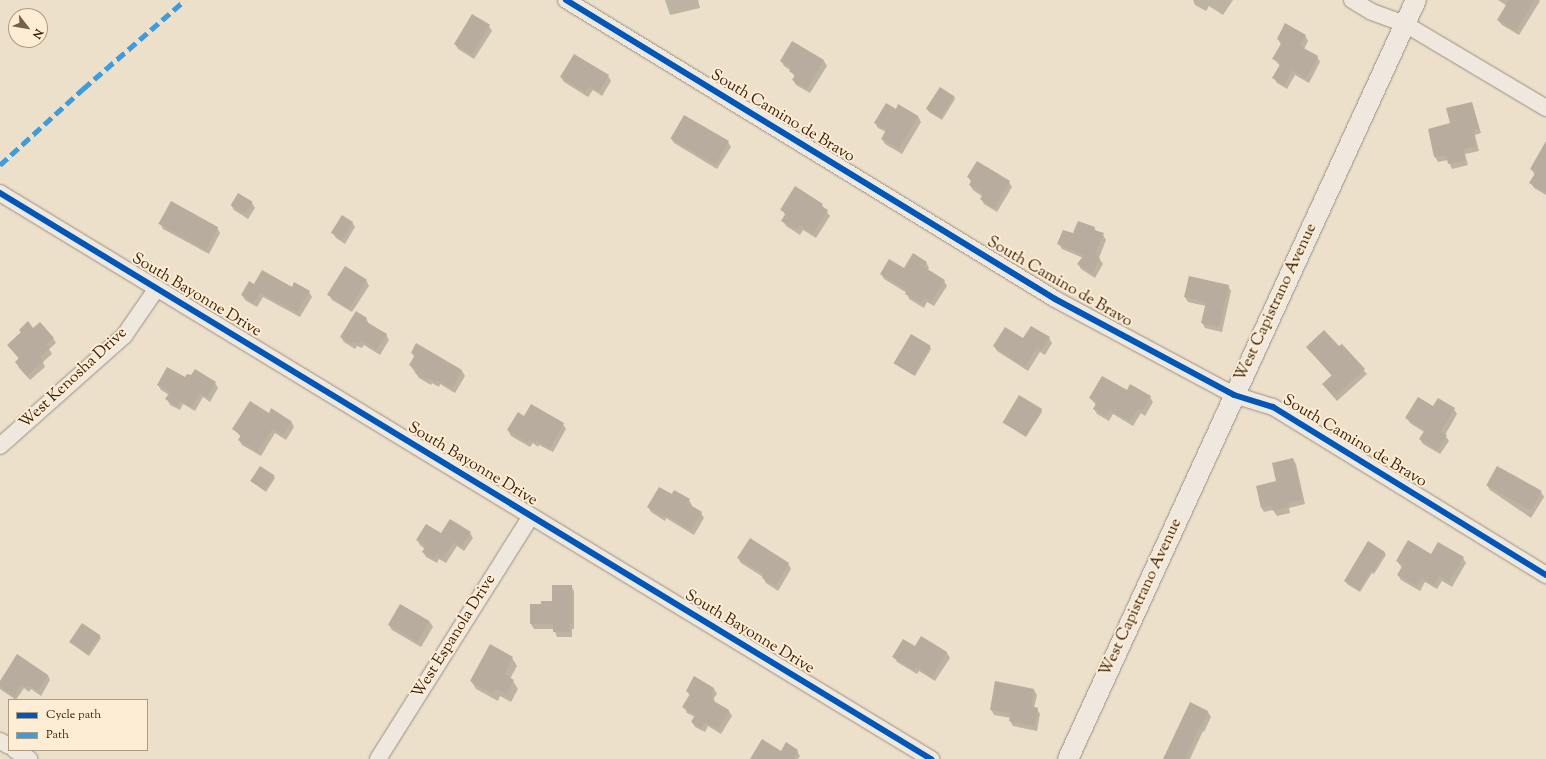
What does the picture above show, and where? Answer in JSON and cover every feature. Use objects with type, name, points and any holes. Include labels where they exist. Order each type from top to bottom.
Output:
[{"type":"street","points":[[1352,0],[1372,12],[1405,24],[1546,108]]},
{"type":"street","name":"West Capistrano Avenue","points":[[1068,759],[1416,0]]},
{"type":"street","name":"South Camino de Bravo","points":[[575,2],[1055,299],[1234,395],[1273,407],[1546,575]]},
{"type":"street","name":"South Bayonne Drive","points":[[0,193],[931,759]]},
{"type":"street","name":"West Kenosha Drive","points":[[0,446],[124,336],[157,288]]},
{"type":"street","name":"West Espanola Drive","points":[[378,759],[531,516]]},
{"type":"street","points":[[17,751],[29,759]]},
{"type":"building","points":[[1509,0],[1534,0],[1516,31],[1497,20]]},
{"type":"building","points":[[472,14],[490,25],[472,55],[454,44]]},
{"type":"building","points":[[1285,23],[1306,35],[1300,46],[1318,56],[1306,78],[1292,70],[1284,85],[1272,78],[1281,63],[1272,59],[1282,42],[1277,39]]},
{"type":"building","points":[[792,41],[824,60],[807,89],[792,80],[795,75],[789,71],[791,68],[780,61]]},
{"type":"building","points":[[574,54],[609,75],[599,92],[589,86],[585,92],[560,77]]},
{"type":"building","points":[[940,87],[954,96],[940,118],[926,109]]},
{"type":"building","points":[[1472,102],[1479,128],[1473,130],[1476,146],[1463,149],[1465,160],[1448,164],[1446,155],[1434,157],[1428,129],[1450,123],[1446,108]]},
{"type":"building","points":[[886,103],[896,109],[898,104],[918,116],[899,149],[881,139],[886,130],[874,123]]},
{"type":"building","points":[[684,115],[729,141],[716,164],[670,138]]},
{"type":"building","points":[[1546,141],[1546,193],[1529,183],[1536,172],[1530,169]]},
{"type":"building","points":[[977,161],[1010,181],[994,208],[980,199],[983,194],[969,185],[972,180],[967,177]]},
{"type":"building","points":[[795,186],[823,204],[821,206],[828,210],[813,234],[800,225],[797,230],[781,221],[786,213],[780,210]]},
{"type":"building","points":[[238,193],[253,202],[245,214],[231,205]]},
{"type":"building","points":[[171,201],[218,227],[206,250],[158,224]]},
{"type":"building","points":[[342,215],[353,222],[342,240],[331,233]]},
{"type":"building","points":[[1078,221],[1095,227],[1094,230],[1104,233],[1095,255],[1100,258],[1092,273],[1077,264],[1084,255],[1057,244],[1063,230],[1073,233]]},
{"type":"building","points":[[913,253],[927,262],[924,267],[945,280],[931,302],[924,297],[921,303],[905,294],[907,290],[880,274],[889,259],[904,268]]},
{"type":"building","points":[[345,266],[367,280],[349,309],[327,295]]},
{"type":"building","points":[[262,270],[292,287],[294,282],[310,291],[297,312],[260,293],[254,303],[241,295],[249,281],[254,284]]},
{"type":"building","points":[[1189,276],[1229,285],[1219,327],[1201,323],[1206,302],[1184,297]]},
{"type":"building","points":[[356,311],[367,318],[365,321],[387,334],[376,350],[361,340],[359,344],[354,341],[352,344],[340,337]]},
{"type":"building","points":[[28,321],[33,328],[40,322],[54,338],[46,344],[50,348],[40,357],[43,361],[27,376],[15,362],[19,358],[7,345],[21,332],[19,330]]},
{"type":"building","points":[[1031,326],[1050,337],[1042,350],[1037,347],[1025,367],[993,346],[1005,327],[1023,338]]},
{"type":"building","points":[[1324,330],[1339,346],[1342,344],[1365,369],[1334,397],[1322,384],[1332,375],[1306,347]]},
{"type":"building","points":[[911,334],[931,346],[913,375],[893,363]]},
{"type":"building","points":[[416,343],[462,370],[452,388],[437,380],[436,382],[429,378],[428,380],[415,373],[417,370],[409,365],[415,355],[411,353]]},
{"type":"building","points":[[167,367],[185,377],[187,374],[191,375],[195,369],[216,382],[207,397],[200,393],[192,407],[180,400],[177,406],[165,399],[170,392],[157,385]]},
{"type":"building","points":[[1102,376],[1127,390],[1130,384],[1151,396],[1142,411],[1138,409],[1130,421],[1110,410],[1106,416],[1093,409],[1097,402],[1089,398]]},
{"type":"building","points":[[1019,395],[1042,409],[1026,436],[1003,422]]},
{"type":"building","points":[[1418,397],[1433,406],[1438,398],[1455,408],[1441,431],[1447,435],[1437,450],[1419,439],[1425,430],[1405,418]]},
{"type":"building","points":[[250,401],[269,413],[271,408],[291,421],[283,435],[272,429],[258,452],[238,440],[241,435],[232,429]]},
{"type":"building","points":[[531,404],[564,423],[550,448],[536,440],[535,442],[530,439],[527,442],[507,430],[518,412],[524,416]]},
{"type":"building","points":[[1293,458],[1303,499],[1287,503],[1288,507],[1273,511],[1271,505],[1261,508],[1256,486],[1276,481],[1272,463]]},
{"type":"building","points":[[260,466],[274,475],[264,490],[250,481]]},
{"type":"building","points":[[1497,466],[1542,491],[1531,510],[1486,485]]},
{"type":"building","points":[[659,487],[672,494],[674,490],[690,499],[687,503],[702,512],[691,530],[663,514],[662,516],[647,507]]},
{"type":"building","points":[[450,519],[471,532],[461,547],[454,542],[442,559],[436,555],[433,559],[422,552],[426,546],[416,540],[426,524],[441,533]]},
{"type":"building","points":[[750,538],[789,563],[775,586],[762,578],[764,574],[737,558]]},
{"type":"building","points":[[1408,540],[1431,554],[1438,542],[1464,557],[1449,582],[1439,576],[1434,585],[1422,578],[1417,586],[1397,575],[1403,565],[1396,561]]},
{"type":"building","points":[[1368,541],[1385,552],[1373,572],[1371,571],[1359,590],[1344,581]]},
{"type":"building","points":[[552,585],[572,585],[572,624],[570,624],[570,632],[553,632],[553,624],[530,624],[530,604],[541,604],[541,601],[552,601]]},
{"type":"building","points":[[400,604],[429,621],[417,642],[388,625]]},
{"type":"building","points":[[82,623],[100,635],[87,654],[69,642]]},
{"type":"building","points":[[921,636],[947,652],[932,677],[916,667],[914,670],[892,657],[903,639],[915,646]]},
{"type":"building","points":[[490,644],[513,657],[504,674],[514,680],[506,694],[496,689],[493,694],[470,681]]},
{"type":"building","points":[[17,654],[48,675],[38,691],[28,685],[26,687],[21,684],[14,696],[0,687],[0,681]]},
{"type":"building","points":[[694,676],[714,688],[711,694],[714,696],[712,700],[729,710],[718,729],[705,722],[701,728],[691,722],[695,715],[682,707],[690,694],[686,691]]},
{"type":"building","points":[[995,681],[1034,689],[1031,706],[1038,708],[1035,726],[1009,721],[1011,713],[990,710]]},
{"type":"building","points":[[1190,702],[1208,711],[1201,727],[1200,726],[1185,759],[1163,759]]},
{"type":"building","points":[[762,739],[781,751],[786,742],[798,750],[794,759],[750,759]]},
{"type":"marked path","points":[[0,165],[83,89],[185,0]]},
{"type":"cycle path","points":[[566,0],[1055,299],[1234,395],[1273,407],[1546,575]]},
{"type":"cycle path","points":[[0,193],[931,759]]}]
